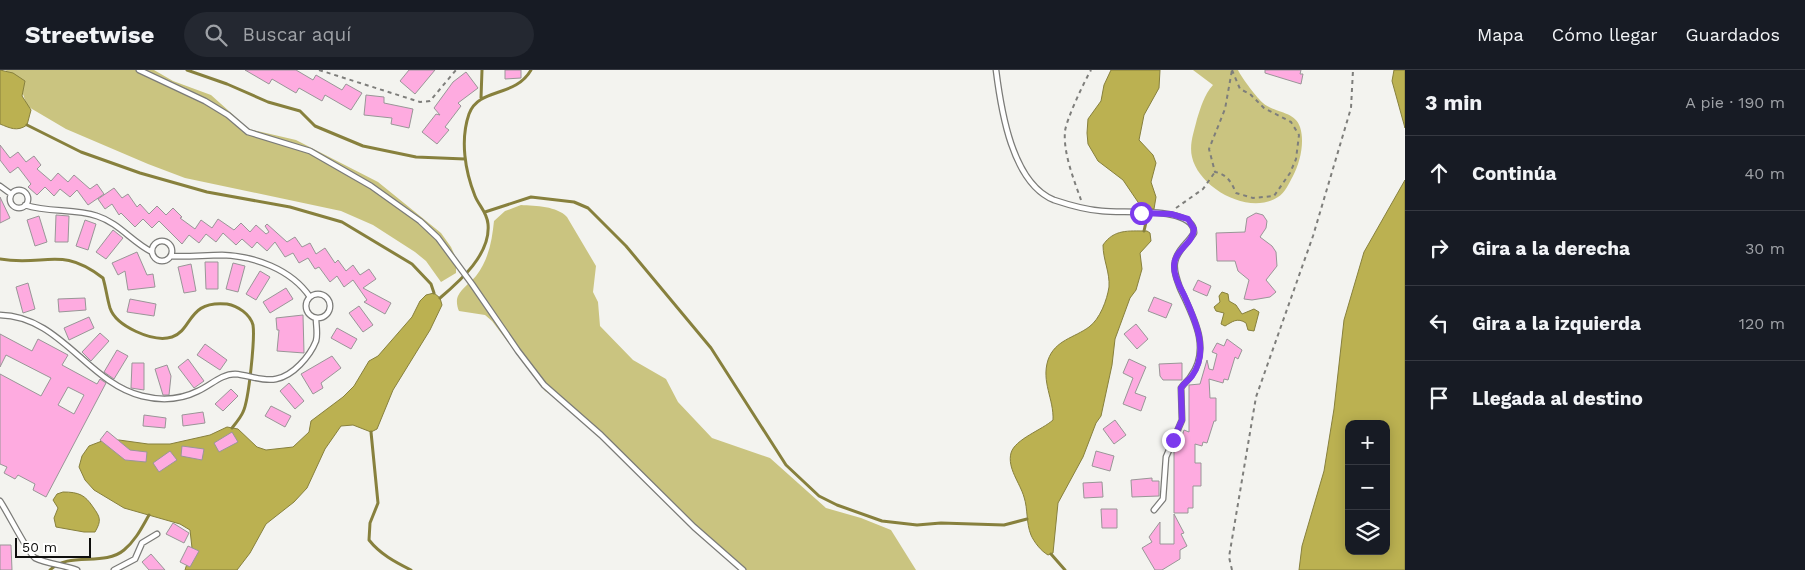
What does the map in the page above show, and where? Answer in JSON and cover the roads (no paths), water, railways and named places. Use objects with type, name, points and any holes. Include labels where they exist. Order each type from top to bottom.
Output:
[{"type":"lane","points":[[139,70],[205,101],[228,115],[248,132],[310,151],[372,186],[420,221],[438,238],[518,352],[544,385],[656,486],[694,527],[743,570]]},
{"type":"lane","points":[[996,70],[1004,116],[1013,145],[1023,174],[1036,188],[1052,199],[1086,209],[1162,213],[1188,219],[1193,225],[1194,233],[1177,254],[1174,263],[1175,275],[1192,312],[1200,346],[1198,362],[1191,376],[1181,388],[1182,420],[1166,457],[1163,499],[1154,510]]},
{"type":"lane","points":[[0,186],[11,194]]},
{"type":"lane","points":[[18,190],[26,192],[28,200],[25,205],[19,208],[10,200],[11,194],[18,190]]},
{"type":"lane","points":[[25,205],[37,209],[79,212],[98,216],[112,223],[152,252],[155,258],[160,261],[167,260],[171,256],[172,249],[166,242],[156,243],[152,252]]},
{"type":"lane","points":[[171,256],[239,256],[260,262],[292,277],[310,296]]},
{"type":"lane","points":[[322,294],[330,304],[327,314],[316,318],[309,315],[305,308],[310,296],[322,294]]},
{"type":"lane","points":[[0,315],[20,318],[41,326],[75,350],[95,369],[116,383],[140,396],[160,400],[179,398],[232,374],[277,379],[303,362],[316,339],[316,318]]},
{"type":"lane","points":[[0,501],[18,529],[28,552],[34,558],[77,570]]},
{"type":"lane","points":[[114,570],[135,559],[142,543],[158,534]]},
{"type":"waterway","points":[[187,70],[227,84],[268,102],[300,111],[315,126],[363,146],[416,157],[465,159]]},
{"type":"waterway","points":[[481,98],[482,70]]},
{"type":"waterway","points":[[440,298],[473,266],[485,246],[488,235],[485,213],[475,196],[466,166],[464,145],[469,114],[481,100],[516,85],[531,70]]},
{"type":"waterway","points":[[27,125],[81,152],[140,173],[207,192],[290,207],[342,222],[412,264],[431,284],[434,293]]},
{"type":"waterway","points":[[485,212],[531,197],[574,202],[588,208],[626,246],[711,348],[786,465],[819,496],[837,505],[882,521],[917,525],[941,523],[1004,525],[1027,519]]},
{"type":"waterway","points":[[1144,231],[1149,209]]},
{"type":"waterway","points":[[0,259],[16,261],[64,260],[76,262],[88,268],[103,278],[110,308],[114,315],[127,327],[155,338],[172,337],[179,333],[192,316],[204,306],[227,304],[243,311],[253,325],[251,369],[243,412],[232,428]]},
{"type":"waterway","points":[[371,432],[378,503],[370,523],[369,540],[383,554],[411,570]]},
{"type":"waterway","points":[[50,570],[58,564],[67,561],[107,558],[116,555],[132,542],[149,515]]},
{"type":"waterway","points":[[1051,554],[1065,570]]}]
